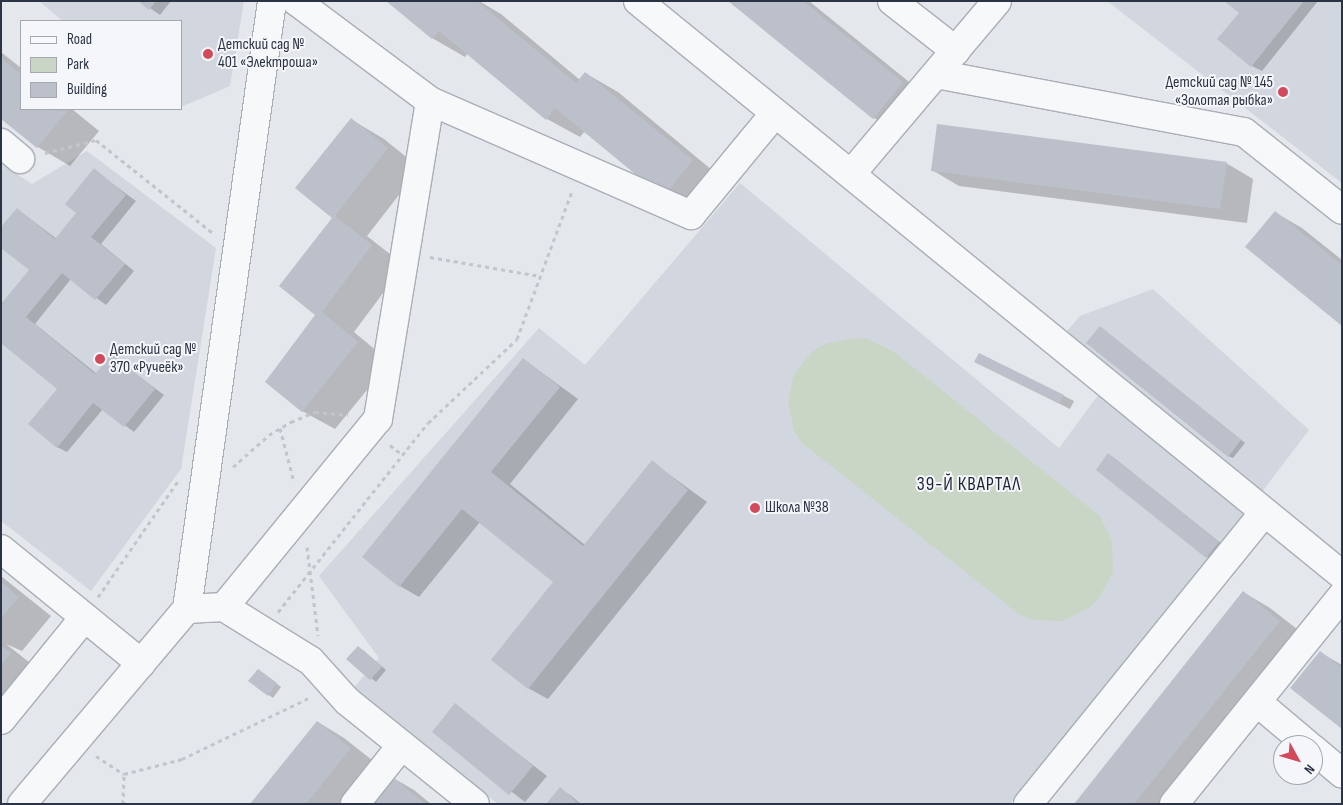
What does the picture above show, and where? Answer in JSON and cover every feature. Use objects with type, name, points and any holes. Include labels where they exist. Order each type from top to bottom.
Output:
[{"type":"street","points":[[22,804],[187,609],[272,1]]},
{"type":"street","points":[[296,1],[430,100],[691,215],[775,113]]},
{"type":"street","points":[[638,1],[1342,575]]},
{"type":"street","points":[[892,1],[956,51]]},
{"type":"street","points":[[851,174],[997,1]]},
{"type":"street","points":[[936,74],[1244,132],[1342,210]]},
{"type":"street","points":[[224,607],[378,419],[430,100]]},
{"type":"street","points":[[1028,804],[1264,513]]},
{"type":"street","points":[[1,550],[141,663]]},
{"type":"street","points":[[1174,804],[1342,596]]},
{"type":"street","points":[[187,609],[224,607],[264,630],[311,661],[347,701],[475,804]]},
{"type":"street","points":[[1,720],[84,618]]},
{"type":"street","points":[[1257,702],[1296,735]]},
{"type":"street","points":[[355,804],[402,745]]},
{"type":"street","points":[[1323,757],[1342,773]]},
{"type":"path","points":[[11,151],[96,140],[237,252]]},
{"type":"path","points":[[264,630],[428,423],[517,339],[581,167]]},
{"type":"path","points":[[405,253],[540,276]]},
{"type":"path","points":[[75,742],[124,774],[182,759],[210,748],[334,686]]},
{"type":"path","points":[[123,804],[124,774]]},
{"type":"shaded area","name":"Детский сад № 401 «Электроша»","points":[[39,1],[244,1],[230,86],[182,107],[182,20],[62,20]]},
{"type":"shaded area","name":"Детский сад № 145 «Золотая рыбка»","points":[[1107,1],[1342,1],[1342,183]]},
{"type":"shaded area","name":"Детский сад № 370 «Ручеёк»","points":[[87,151],[216,248],[181,469],[91,591],[1,521],[1,164],[32,184]]},
{"type":"shaded area","name":"Школа №38","points":[[740,183],[1059,448],[1099,394],[1049,352],[1080,316],[1153,289],[1309,430],[1204,568],[1010,804],[498,804],[353,689],[379,658],[319,576],[539,328],[585,365]]},
{"type":"green space","points":[[854,338],[868,339],[894,352],[1100,516],[1112,542],[1113,572],[1099,598],[1089,608],[1063,621],[1033,620],[1020,615],[802,443],[794,431],[788,402],[794,374],[813,351],[825,344]]},
{"type":"building","points":[[138,1],[156,1],[149,10]]},
{"type":"building","points":[[386,1],[477,1],[576,83],[585,72],[693,160],[663,197],[555,108],[546,120],[439,31],[432,39]]},
{"type":"building","points":[[728,1],[803,1],[903,82],[873,119]]},
{"type":"building","points":[[1224,1],[1304,1],[1251,67],[1217,39],[1239,13]]},
{"type":"building","points":[[1,58],[20,73],[20,110],[67,111],[37,148],[1,119]]},
{"type":"building","points":[[351,118],[388,148],[335,216],[372,245],[322,312],[358,342],[302,412],[265,382],[315,315],[279,286],[332,218],[295,188]]},
{"type":"building","points":[[937,124],[1227,162],[1220,209],[931,171]]},
{"type":"building","points":[[94,168],[126,195],[91,237],[125,264],[95,300],[62,273],[26,317],[95,374],[112,354],[155,389],[124,427],[93,403],[57,448],[28,424],[57,389],[1,343],[1,304],[29,270],[1,248],[1,227],[17,208],[55,239],[76,213],[65,204]]},
{"type":"building","points":[[1275,211],[1342,265],[1342,326],[1245,247]]},
{"type":"building","points":[[1100,326],[1241,440],[1228,457],[1086,343]]},
{"type":"building","points":[[979,353],[1064,395],[1060,404],[974,362]]},
{"type":"building","points":[[523,358],[560,387],[491,472],[583,546],[652,460],[688,490],[528,689],[491,660],[553,582],[462,509],[399,587],[362,557]]},
{"type":"building","points":[[1108,453],[1219,542],[1206,558],[1096,470]]},
{"type":"building","points":[[1,582],[19,597],[1,618]]},
{"type":"building","points":[[1243,591],[1280,621],[1134,804],[1074,804]]},
{"type":"building","points":[[1,646],[11,653],[1,665]]},
{"type":"building","points":[[358,646],[382,667],[370,680],[346,659]]},
{"type":"building","points":[[1320,651],[1342,668],[1342,729],[1290,688]]},
{"type":"building","points":[[258,669],[277,683],[268,696],[248,681]]},
{"type":"building","points":[[455,703],[533,766],[509,795],[432,732]]},
{"type":"building","points":[[317,721],[351,748],[306,804],[250,804]]},
{"type":"building","points":[[388,773],[425,804],[362,804]]},
{"type":"building","points":[[560,787],[579,804],[546,804]]},
{"type":"place","name":"Детский сад № 401 «Электроша»","points":[[208,54]]},
{"type":"place","name":"Детский сад № 145 «Золотая рыбка»","points":[[1283,92]]},
{"type":"place","name":"Детский сад № 370 «Ручеёк»","points":[[100,359]]},
{"type":"place","name":"Школа №38","points":[[755,508]]},
{"type":"district","name":"39-Й КВАРТАЛ","points":[[969,485]]}]
